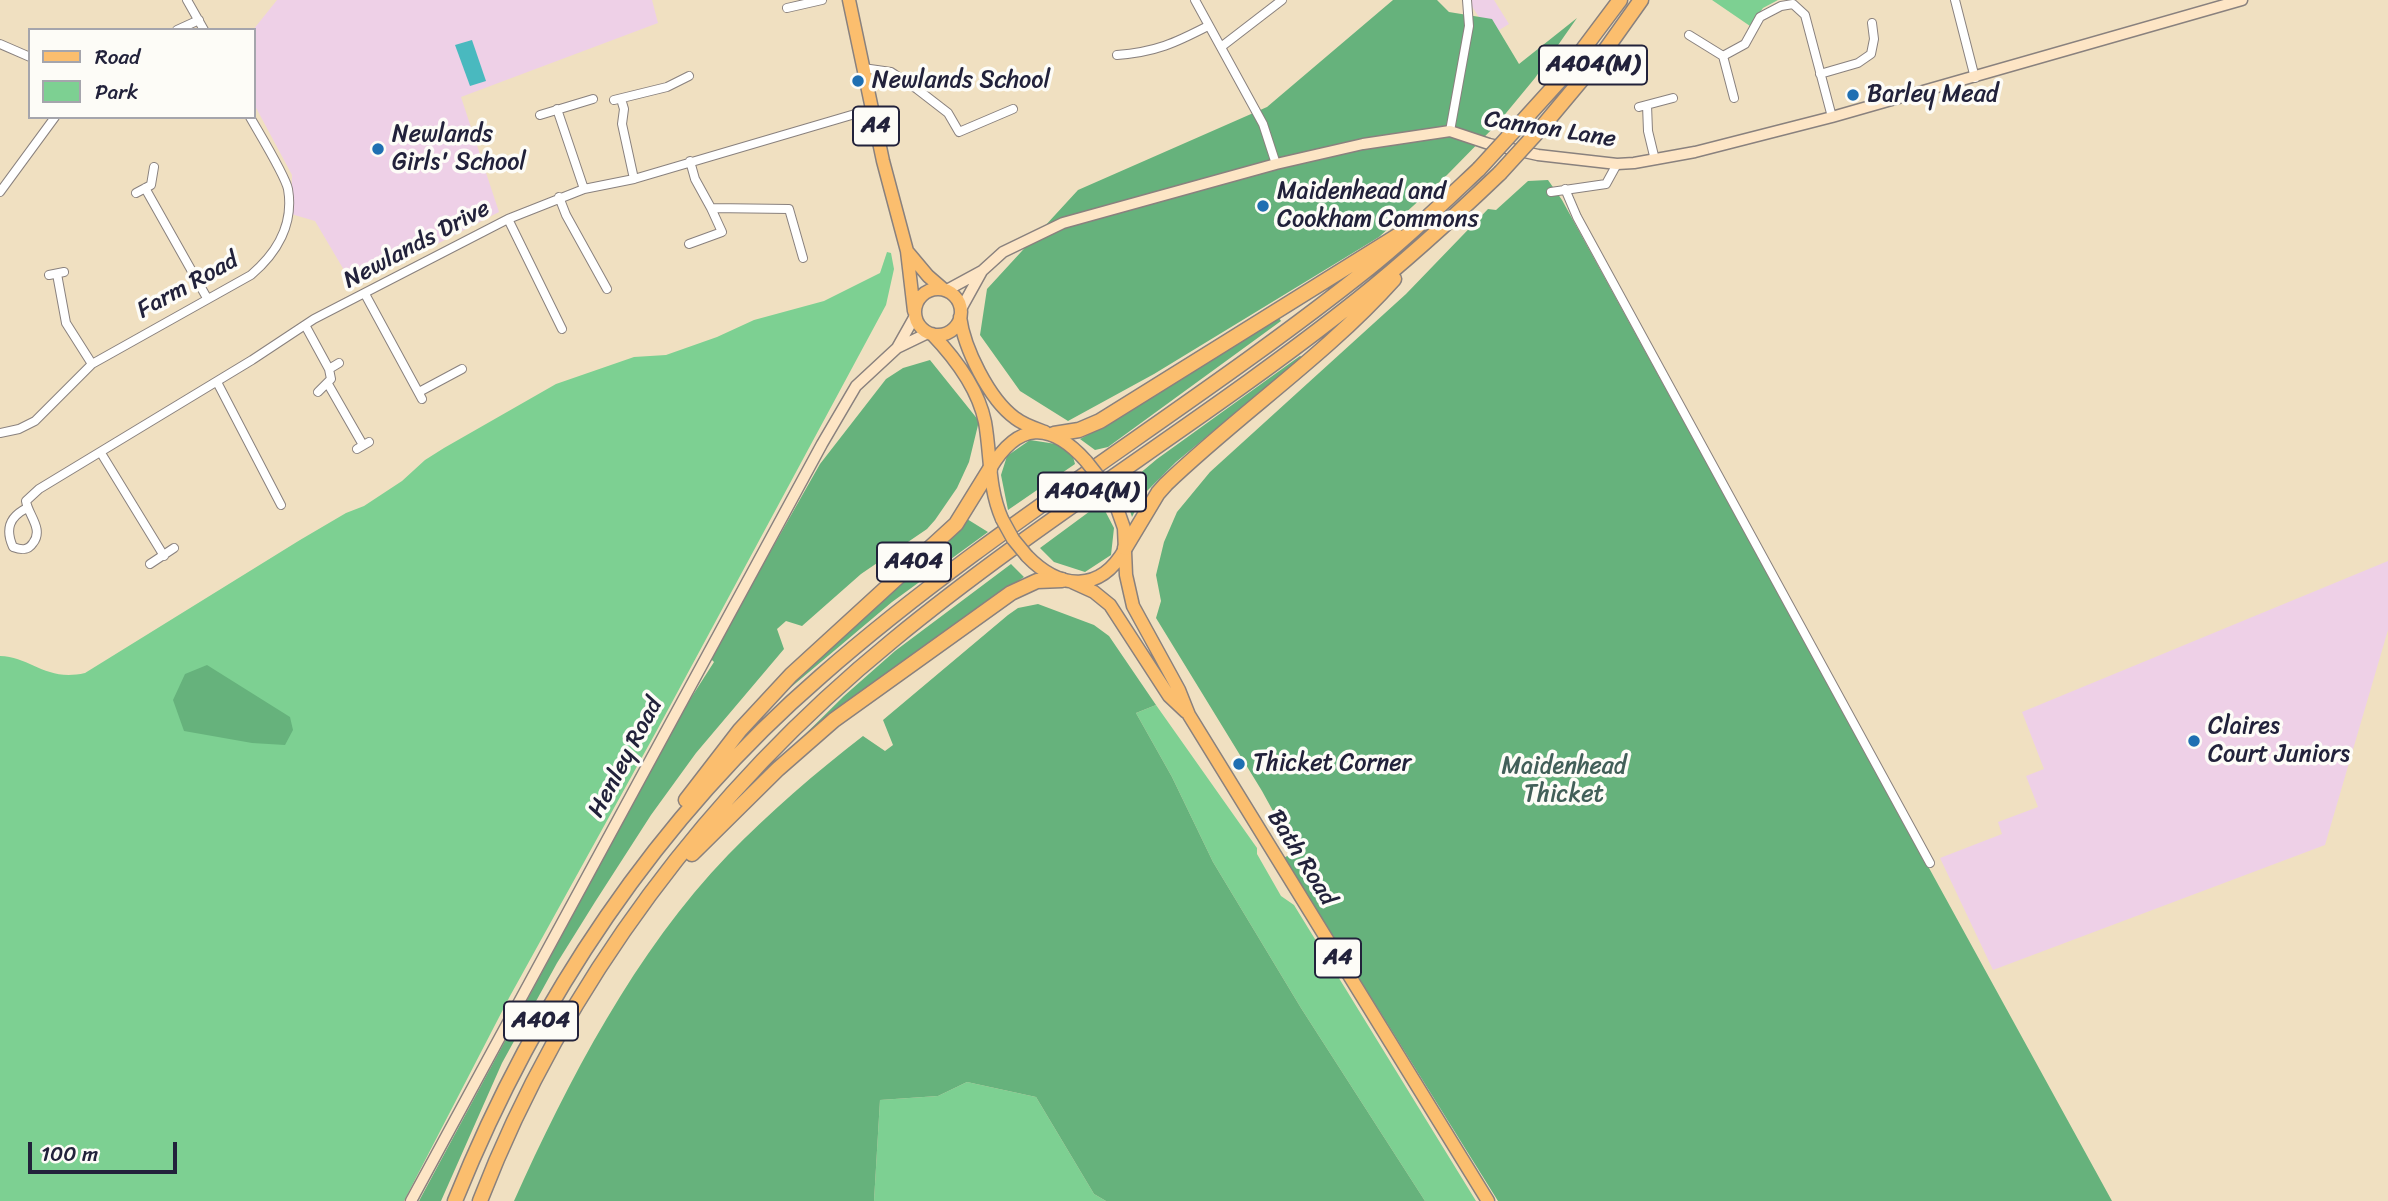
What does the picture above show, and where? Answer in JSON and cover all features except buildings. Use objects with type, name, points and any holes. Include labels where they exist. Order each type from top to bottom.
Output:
[{"type":"highway","name":"A404(M)","points":[[652,855],[702,794],[755,738],[799,695],[865,638],[928,589],[1372,266],[1479,169],[1560,80],[1620,0]]},
{"type":"highway","name":"A404(M)","points":[[1125,548],[1157,493],[1166,484],[1354,320],[1433,236],[1500,173],[1599,59],[1641,0]]},
{"type":"highway","name":"A404(M)","points":[[1049,433],[1092,426],[1425,219]]},
{"type":"highway","name":"A404(M)","points":[[648,898],[689,844],[763,761],[819,704],[890,643],[1031,536],[1316,331],[1433,236]]},
{"type":"highway","name":"A404","points":[[455,1201],[499,1102],[546,1012],[583,950],[652,855],[688,796],[740,730],[791,675],[956,524],[990,469]]},
{"type":"highway","name":"A404","points":[[480,1201],[507,1138],[572,1012],[648,898],[778,769],[863,698],[1011,593],[1037,581],[1067,581]]},
{"type":"main road","name":"A4","points":[[849,0],[883,161],[907,251],[915,314]]},
{"type":"main road","name":"A4","points":[[907,251],[928,276],[945,290]]},
{"type":"main road","points":[[945,290],[956,298],[960,313],[966,345],[1001,404],[1017,419],[1049,433],[1086,461],[1112,495],[1122,520],[1125,548],[1105,574],[1089,581],[1067,581],[1041,569],[1013,539],[992,493],[985,424],[978,401],[956,359],[918,324],[916,302],[925,292],[945,290]]},
{"type":"main road","points":[[930,334],[947,333],[956,326],[960,313]]},
{"type":"main road","points":[[990,469],[1014,440],[1029,434],[1049,433]]},
{"type":"main road","name":"Bath Road","points":[[1125,548],[1128,589],[1133,606],[1180,690],[1189,715],[1488,1201]]},
{"type":"main road","name":"Bath Road","points":[[1067,581],[1094,592],[1110,606],[1170,696],[1189,715]]},
{"type":"street","points":[[187,0],[203,28]]},
{"type":"street","points":[[787,8],[822,0]]},
{"type":"street","points":[[1195,0],[1263,124],[1276,164]]},
{"type":"street","points":[[1221,47],[1282,0]]},
{"type":"street","points":[[1450,131],[1469,26],[1467,0]]},
{"type":"street","points":[[1955,0],[1975,78]]},
{"type":"street","name":"Cannon Lane","points":[[945,290],[982,271],[1003,252],[1063,223],[1276,164],[1363,144],[1450,131],[1476,141],[1538,155],[1617,164],[1655,160],[1832,117],[1975,78],[2212,4],[2242,0]]},
{"type":"street","points":[[1723,56],[1745,44],[1760,18],[1794,2],[1805,15],[1832,117]]},
{"type":"street","points":[[181,28],[199,20]]},
{"type":"street","points":[[1820,74],[1858,63],[1871,54],[1874,39],[1872,23]]},
{"type":"street","points":[[1117,55],[1146,53],[1173,44],[1208,26]]},
{"type":"street","points":[[1689,35],[1723,56],[1734,98]]},
{"type":"street","points":[[0,44],[28,56]]},
{"type":"street","points":[[863,68],[891,72],[917,89],[948,113],[959,132],[1013,109]]},
{"type":"street","points":[[634,179],[622,124],[624,109],[618,99],[667,87],[689,76]]},
{"type":"street","points":[[1655,160],[1643,106],[1673,98]]},
{"type":"street","points":[[540,115],[593,99]]},
{"type":"street","points":[[557,109],[584,189]]},
{"type":"street","name":"Newlands Drive","points":[[27,508],[18,512],[8,524],[13,547],[22,550],[34,543],[37,534],[26,500],[39,489],[217,382],[305,325],[508,219],[584,189],[634,179],[872,109]]},
{"type":"street","points":[[0,192],[54,119]]},
{"type":"street","name":"Farm Road","points":[[0,433],[19,429],[35,421],[92,364],[251,275],[267,261],[280,242],[288,219],[288,188],[251,119]]},
{"type":"street","points":[[689,244],[722,232],[695,179],[690,161]]},
{"type":"street","points":[[1551,192],[1606,184],[1617,164]]},
{"type":"street","points":[[136,193],[150,185],[154,167]]},
{"type":"street","points":[[145,188],[207,298]]},
{"type":"street","points":[[1565,189],[1577,217],[1930,863]]},
{"type":"street","points":[[559,197],[566,215],[607,289]]},
{"type":"street","points":[[711,208],[789,209],[803,258]]},
{"type":"street","points":[[508,219],[562,329]]},
{"type":"street","name":"Cannon Lane","points":[[960,313],[982,271]]},
{"type":"street","points":[[57,274],[66,323],[92,364]]},
{"type":"street","points":[[365,295],[421,395],[462,369]]},
{"type":"street","name":"Henley Road","points":[[411,1201],[822,444],[856,386],[897,348],[915,314]]},
{"type":"street","points":[[305,325],[329,369],[331,379],[318,392]]},
{"type":"street","name":"Henley Road","points":[[897,348],[930,334]]},
{"type":"street","points":[[329,369],[340,363]]},
{"type":"street","points":[[217,382],[281,505]]},
{"type":"street","points":[[328,384],[363,445]]},
{"type":"street","points":[[101,453],[164,556]]},
{"type":"street","points":[[150,564],[174,548]]},
{"type":"shaded area","name":"Newlands Girls' School","points":[[277,0],[652,0],[658,23],[461,97],[499,212],[354,287],[315,221],[291,214],[292,175],[256,108],[255,28]]},
{"type":"shaded area","points":[[1472,0],[1494,0],[1509,24],[1491,35],[1471,5]]},
{"type":"shaded area","name":"Claires Court Juniors","points":[[2388,561],[2388,630],[2325,845],[1993,970],[1940,858],[2002,834],[1998,822],[2038,807],[2026,776],[2044,769],[2022,712]]},
{"type":"green space","points":[[1393,0],[1437,0],[1449,12],[1492,19],[1519,64],[1577,18],[1535,78],[1497,124],[1447,175],[1379,237],[1154,374],[1068,421],[1020,391],[980,335],[987,289],[1078,190],[1267,107]]},
{"type":"green space","points":[[1712,0],[1778,0],[1763,8],[1750,26]]},
{"type":"green space","name":"Maidenhead Thicket","points":[[1548,180],[1562,200],[2112,1201],[1498,1201],[1284,858],[1295,851],[1262,791],[1156,618],[1161,601],[1156,575],[1164,542],[1177,512],[1210,472],[1406,294],[1488,209],[1496,210],[1528,181]]},
{"type":"green space","points":[[887,252],[891,253],[894,269],[886,305],[510,996],[404,1201],[0,1201],[0,656],[21,660],[49,672],[71,675],[85,673],[300,540],[346,513],[364,506],[444,448],[556,384],[634,357],[666,355],[717,337],[754,320],[824,301],[880,273]]},
{"type":"green space","points":[[1279,318],[1281,321],[1108,447],[1095,450],[1080,439],[1118,419]]},
{"type":"green space","points":[[1302,357],[1292,366],[1176,462],[1143,495],[1132,517],[1125,496],[1131,495],[1132,480]]},
{"type":"green space","points":[[930,360],[979,421],[969,462],[957,488],[927,529],[861,574],[802,626],[786,621],[777,629],[784,649],[696,753],[651,815],[557,963],[502,1063],[441,1201],[419,1201],[682,712],[714,662],[710,658],[820,464],[886,379],[903,368]]},
{"type":"green space","points":[[1030,440],[1056,444],[1072,453],[1075,464],[1008,510],[1001,475],[1007,456]]},
{"type":"green space","points":[[1101,503],[1114,528],[1111,555],[1085,572],[1054,562],[1040,548]]},
{"type":"green space","points":[[967,519],[988,532],[892,602],[777,699]]},
{"type":"green space","points":[[1011,564],[1024,577],[861,692],[775,764],[844,696],[895,651]]},
{"type":"green space","points":[[1038,604],[1094,625],[1109,636],[1156,705],[1136,713],[1172,777],[1213,862],[1301,1008],[1425,1201],[1106,1201],[1094,1194],[1036,1097],[967,1082],[938,1096],[880,1100],[874,1201],[514,1201],[557,1110],[607,1019],[663,932],[695,892],[760,823],[863,736],[885,751],[893,745],[883,720],[1008,615],[1018,608]]},
{"type":"green space","points":[[207,665],[290,717],[293,730],[285,745],[252,743],[184,731],[173,700],[185,674]]},
{"type":"green space","points":[[1156,705],[1257,848],[1257,854],[1281,896],[1294,905],[1476,1201],[1425,1201],[1301,1008],[1213,862],[1172,777],[1136,713]]},
{"type":"green space","points":[[967,1082],[1036,1097],[1094,1194],[1106,1201],[874,1201],[880,1100],[938,1096]]},
{"type":"water","points":[[472,40],[486,81],[470,86],[455,45]]},
{"type":"place","name":"Newlands School","points":[[858,81]]},
{"type":"place","name":"Barley Mead","points":[[1853,95]]},
{"type":"place","name":"Newlands Girls' School","points":[[378,149]]},
{"type":"place","name":"Maidenhead and Cookham Commons","points":[[1263,206]]},
{"type":"place","name":"Claires Court Juniors","points":[[2194,741]]},
{"type":"place","name":"Thicket Corner","points":[[1239,764]]}]
